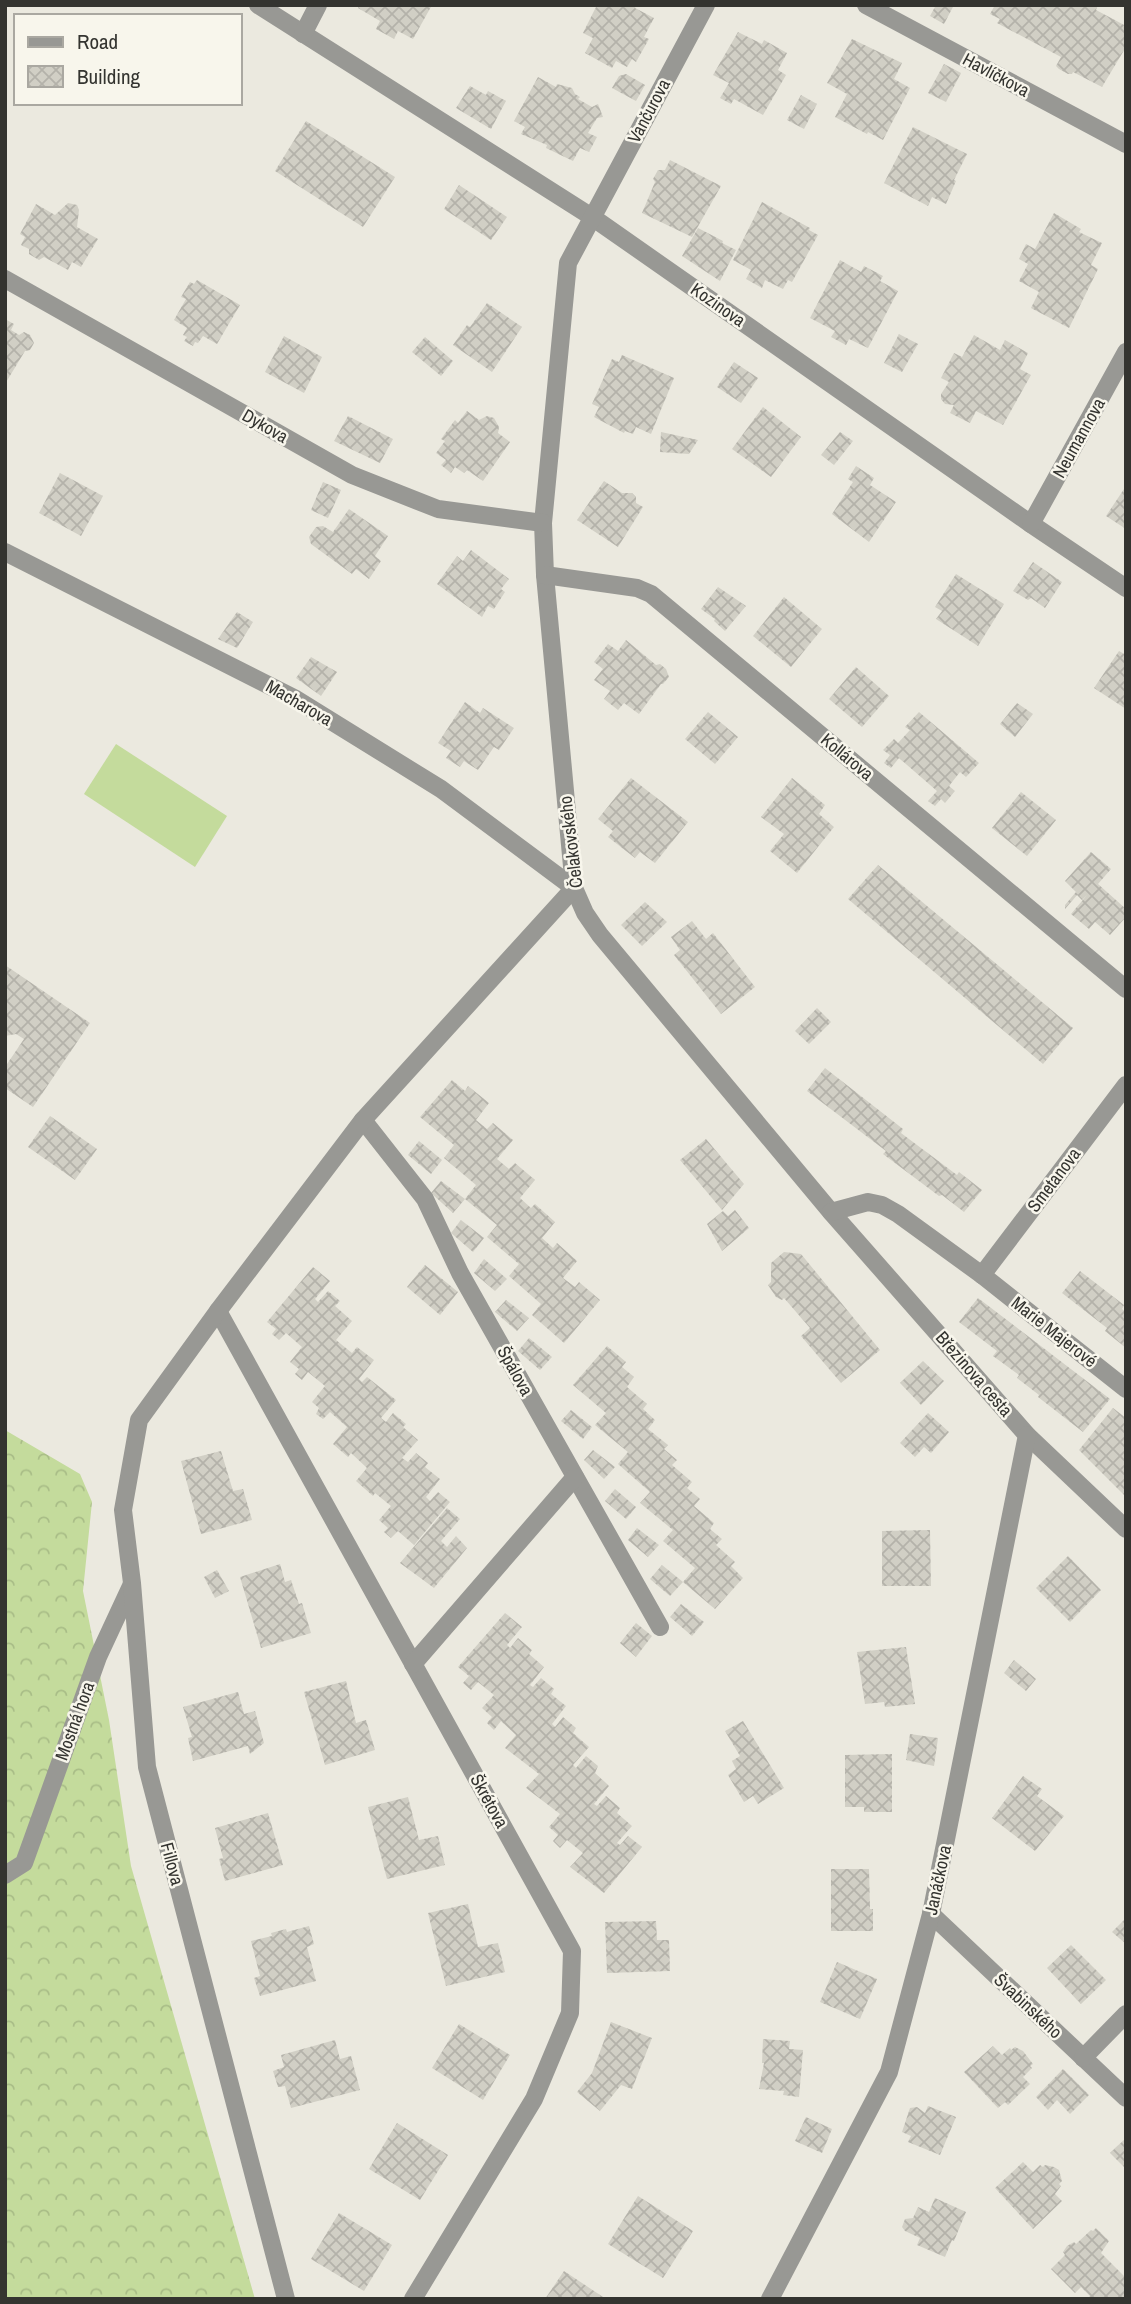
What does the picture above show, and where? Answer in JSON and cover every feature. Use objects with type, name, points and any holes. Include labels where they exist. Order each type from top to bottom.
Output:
[{"type":"street","name":"Kozinova","points":[[258,5],[592,217],[1126,588]]},
{"type":"street","points":[[303,34],[318,5]]},
{"type":"street","name":"Vančurova","points":[[592,217],[706,5]]},
{"type":"street","name":"Havlíčkova","points":[[866,5],[1126,144]]},
{"type":"street","name":"Čelakovského","points":[[592,217],[568,263],[543,523],[545,575],[573,888],[600,935],[831,1212]]},
{"type":"street","name":"Dykova","points":[[5,279],[352,475],[438,509],[543,523]]},
{"type":"street","name":"Neumannova","points":[[1031,524],[1126,352]]},
{"type":"street","name":"Macharova","points":[[5,552],[294,698],[441,789],[573,888]]},
{"type":"street","name":"Kollárova","points":[[545,575],[637,588],[651,594],[1126,989]]},
{"type":"street","points":[[218,1311],[363,1120],[573,888]]},
{"type":"street","name":"Smetanova","points":[[982,1275],[1126,1085]]},
{"type":"street","name":"Špálova","points":[[363,1120],[425,1199],[460,1273],[660,1627]]},
{"type":"street","points":[[831,1212],[868,1202],[882,1205],[982,1275]]},
{"type":"street","name":"Březinova cesta","points":[[831,1212],[1027,1434],[1126,1529]]},
{"type":"street","name":"Marie Majerové","points":[[982,1275],[1126,1390]]},
{"type":"street","name":"Fillova","points":[[218,1311],[139,1420],[123,1510],[132,1583],[147,1767],[286,2299]]},
{"type":"street","name":"Škrétova","points":[[218,1311],[572,1951],[570,2013],[534,2099],[413,2299]]},
{"type":"street","name":"Janáčkova","points":[[771,2299],[889,2073],[931,1914],[1027,1434]]},
{"type":"street","points":[[413,1664],[575,1477]]},
{"type":"street","name":"Mostná hora","points":[[5,1875],[24,1863],[98,1657],[132,1583]]},
{"type":"street","name":"Švabinského","points":[[931,1914],[1126,2098]]},
{"type":"street","points":[[1083,2058],[1126,2014]]},
{"type":"green space","points":[[116,744],[227,816],[195,867],[84,794]]},
{"type":"green space","points":[[5,1430],[80,1474],[92,1502],[83,1591],[109,1720],[131,1866],[255,2299],[5,2299]]},
{"type":"building","points":[[359,5],[432,5],[413,39],[398,31],[394,39],[376,29],[380,21],[358,8]]},
{"type":"building","points":[[597,5],[636,5],[635,8],[654,18],[644,37],[649,39],[636,62],[632,59],[627,67],[616,61],[612,68],[585,53],[593,38],[583,33]]},
{"type":"building","points":[[936,5],[954,5],[944,24],[930,16]]},
{"type":"building","points":[[995,5],[1098,5],[1096,10],[1126,26],[1126,47],[1102,87],[1073,72],[1068,74],[1059,69],[1056,66],[1061,57],[997,23],[1000,19],[990,14]]},
{"type":"building","points":[[738,32],[762,44],[764,40],[787,53],[778,70],[786,75],[763,115],[734,99],[731,104],[720,98],[729,83],[713,75]]},
{"type":"building","points":[[852,39],[902,63],[894,79],[910,88],[883,140],[835,117],[847,94],[827,83]]},
{"type":"building","points":[[944,64],[961,73],[946,102],[928,93]]},
{"type":"building","points":[[626,74],[645,85],[636,101],[612,88],[619,76]]},
{"type":"building","points":[[538,77],[556,87],[557,84],[572,88],[580,97],[578,99],[592,107],[598,104],[603,117],[597,118],[588,133],[597,137],[589,152],[580,148],[573,161],[546,148],[547,145],[521,134],[525,127],[514,121]]},
{"type":"building","points":[[470,86],[486,95],[488,91],[506,101],[491,129],[456,108]]},
{"type":"building","points":[[801,95],[817,104],[804,129],[787,120]]},
{"type":"building","points":[[306,121],[395,177],[363,227],[275,171]]},
{"type":"building","points":[[913,127],[967,154],[946,204],[932,197],[928,206],[884,183]]},
{"type":"building","points":[[670,160],[721,186],[692,237],[642,213],[655,182],[653,179],[658,170],[665,170]]},
{"type":"building","points":[[459,185],[507,217],[491,240],[444,209]]},
{"type":"building","points":[[762,202],[818,235],[792,282],[788,280],[783,289],[765,280],[762,288],[746,279],[751,270],[733,260]]},
{"type":"building","points":[[68,203],[77,205],[79,210],[77,227],[98,239],[81,267],[72,262],[68,270],[44,257],[39,260],[29,254],[29,249],[21,245],[25,237],[20,234],[36,204],[55,215]]},
{"type":"building","points":[[1054,213],[1081,229],[1079,232],[1102,243],[1091,265],[1098,269],[1069,328],[1031,308],[1039,292],[1019,281],[1028,264],[1019,259],[1026,244],[1035,249]]},
{"type":"building","points":[[698,228],[736,250],[720,281],[682,256]]},
{"type":"building","points":[[840,260],[861,272],[864,266],[883,276],[880,281],[898,291],[868,348],[849,339],[846,345],[831,337],[835,331],[810,318]]},
{"type":"building","points":[[197,280],[240,305],[217,344],[203,336],[193,346],[184,341],[187,337],[183,335],[187,328],[174,320],[186,299],[181,297],[190,282],[194,284]]},
{"type":"building","points":[[487,303],[522,327],[492,372],[453,345]]},
{"type":"building","points":[[5,319],[14,324],[11,330],[19,335],[24,332],[30,335],[34,343],[30,350],[25,351],[5,384]]},
{"type":"building","points":[[899,334],[918,344],[902,372],[884,363]]},
{"type":"building","points":[[974,335],[1000,350],[1005,340],[1028,353],[1020,369],[1031,375],[1003,425],[976,411],[970,423],[950,413],[954,405],[945,404],[941,399],[941,394],[949,382],[941,378],[954,353],[962,357]]},
{"type":"building","points":[[284,336],[322,357],[304,393],[265,372]]},
{"type":"building","points":[[425,337],[453,361],[441,376],[412,352]]},
{"type":"building","points":[[622,355],[674,378],[651,434],[636,427],[633,434],[624,433],[594,417],[599,407],[592,404],[612,359],[619,362]]},
{"type":"building","points":[[734,362],[758,378],[741,403],[717,387]]},
{"type":"building","points":[[763,407],[801,437],[771,477],[732,449]]},
{"type":"building","points":[[467,411],[479,420],[487,416],[494,418],[499,427],[498,433],[510,442],[483,481],[467,470],[464,473],[455,467],[451,473],[441,465],[446,460],[436,453],[445,441],[441,439],[455,420],[458,423]]},
{"type":"building","points":[[348,416],[393,439],[380,463],[334,441]]},
{"type":"building","points":[[661,432],[698,440],[689,454],[660,452]]},
{"type":"building","points":[[840,432],[853,441],[834,465],[821,455]]},
{"type":"building","points":[[856,466],[874,478],[870,485],[896,502],[869,542],[832,514],[853,482],[848,479]]},
{"type":"building","points":[[60,473],[103,496],[81,536],[39,513]]},
{"type":"building","points":[[604,481],[622,493],[632,493],[636,497],[636,503],[643,507],[618,547],[577,520]]},
{"type":"building","points":[[323,482],[341,490],[328,518],[311,510]]},
{"type":"building","points":[[1126,486],[1126,529],[1106,516]]},
{"type":"building","points":[[349,509],[388,536],[375,556],[381,561],[369,579],[356,569],[352,574],[311,544],[309,537],[316,527],[323,526],[333,532]]},
{"type":"building","points":[[471,550],[509,579],[501,589],[505,592],[494,609],[488,606],[482,617],[437,584],[457,556],[463,561]]},
{"type":"building","points":[[1033,562],[1062,582],[1045,608],[1031,598],[1028,600],[1013,591]]},
{"type":"building","points":[[956,574],[1004,604],[978,646],[936,619],[942,611],[935,607]]},
{"type":"building","points":[[718,587],[746,606],[725,631],[701,609]]},
{"type":"building","points":[[784,597],[822,629],[791,667],[753,636]]},
{"type":"building","points":[[237,612],[253,622],[237,648],[218,639]]},
{"type":"building","points":[[626,640],[656,665],[660,664],[666,669],[669,677],[639,714],[624,703],[618,710],[604,699],[610,691],[594,680],[603,669],[594,662],[608,644],[618,651]]},
{"type":"building","points":[[1119,651],[1126,655],[1126,709],[1094,688]]},
{"type":"building","points":[[311,657],[337,672],[321,696],[296,678]]},
{"type":"building","points":[[856,667],[889,696],[862,727],[829,699]]},
{"type":"building","points":[[465,702],[480,713],[483,708],[514,728],[499,750],[494,747],[478,770],[464,761],[460,767],[446,758],[451,751],[438,743]]},
{"type":"building","points":[[1017,703],[1033,714],[1015,737],[1000,724]]},
{"type":"building","points":[[708,712],[738,737],[715,764],[685,739]]},
{"type":"building","points":[[919,712],[979,763],[966,777],[960,772],[949,786],[955,791],[945,803],[941,799],[935,806],[928,801],[937,791],[899,758],[891,768],[884,763],[890,755],[883,750],[894,739],[898,743],[910,730],[905,727]]},
{"type":"building","points":[[631,778],[688,822],[655,863],[640,852],[635,858],[608,837],[613,831],[598,819]]},
{"type":"building","points":[[792,778],[825,805],[819,814],[834,827],[797,873],[770,851],[784,834],[761,817]]},
{"type":"building","points":[[1021,792],[1056,820],[1027,856],[992,828]]},
{"type":"building","points":[[1091,852],[1111,869],[1098,884],[1126,909],[1126,917],[1110,935],[1095,922],[1089,929],[1071,914],[1087,895],[1082,900],[1077,895],[1065,909],[1065,905],[1076,892],[1065,881]]},
{"type":"building","points":[[878,865],[1073,1028],[1043,1064],[848,899]]},
{"type":"building","points":[[645,902],[667,922],[642,946],[621,925]]},
{"type":"building","points":[[692,921],[706,939],[713,933],[755,987],[721,1014],[674,955],[680,950],[671,937]]},
{"type":"building","points":[[5,965],[90,1023],[33,1107],[5,1088],[5,1067],[24,1039],[16,1034],[5,1036]]},
{"type":"building","points":[[817,1008],[831,1022],[809,1044],[795,1031]]},
{"type":"building","points":[[825,1068],[903,1129],[901,1133],[957,1175],[959,1172],[982,1190],[964,1212],[883,1154],[886,1151],[807,1091]]},
{"type":"building","points":[[452,1080],[465,1091],[468,1086],[489,1103],[476,1120],[487,1129],[493,1123],[513,1140],[497,1159],[509,1169],[515,1163],[535,1180],[520,1198],[531,1208],[535,1204],[555,1222],[542,1238],[553,1248],[557,1243],[577,1261],[563,1278],[575,1287],[579,1282],[600,1300],[564,1343],[532,1315],[541,1304],[509,1276],[519,1264],[487,1237],[497,1225],[465,1199],[476,1185],[444,1158],[454,1145],[420,1117]]},
{"type":"building","points":[[50,1116],[97,1149],[75,1180],[28,1147]]},
{"type":"building","points":[[706,1139],[744,1184],[722,1210],[680,1160]]},
{"type":"building","points":[[419,1141],[442,1160],[431,1174],[408,1155]]},
{"type":"building","points":[[441,1181],[465,1199],[453,1213],[431,1193]]},
{"type":"building","points":[[735,1210],[749,1228],[722,1251],[707,1224],[723,1211],[728,1216]]},
{"type":"building","points":[[461,1220],[484,1238],[473,1252],[451,1233]]},
{"type":"building","points":[[784,1252],[801,1254],[880,1350],[841,1383],[801,1336],[810,1328],[784,1298],[782,1300],[776,1297],[768,1285],[771,1282],[771,1263]]},
{"type":"building","points":[[484,1259],[507,1279],[495,1291],[474,1273]]},
{"type":"building","points":[[425,1265],[458,1292],[440,1315],[407,1287]]},
{"type":"building","points":[[313,1267],[330,1281],[315,1299],[318,1302],[328,1291],[340,1301],[335,1306],[352,1321],[336,1340],[352,1353],[357,1347],[374,1360],[359,1379],[362,1382],[367,1377],[396,1400],[381,1418],[386,1422],[393,1413],[406,1424],[403,1427],[418,1440],[402,1458],[408,1462],[416,1453],[428,1463],[425,1467],[440,1479],[426,1497],[430,1501],[438,1492],[450,1502],[414,1545],[398,1531],[391,1538],[384,1532],[388,1528],[379,1520],[391,1506],[375,1493],[373,1496],[356,1481],[367,1468],[351,1453],[348,1457],[333,1444],[347,1427],[330,1412],[323,1419],[316,1414],[319,1408],[312,1402],[325,1386],[308,1372],[302,1380],[295,1374],[299,1369],[290,1362],[302,1347],[286,1333],[279,1340],[272,1334],[276,1329],[267,1322]]},
{"type":"building","points":[[1080,1271],[1124,1305],[1122,1309],[1126,1312],[1126,1348],[1105,1331],[1107,1328],[1062,1293]]},
{"type":"building","points":[[978,1298],[1110,1399],[1083,1432],[1038,1397],[1039,1395],[1017,1378],[1019,1375],[993,1356],[997,1351],[959,1322]]},
{"type":"building","points":[[506,1300],[529,1318],[517,1331],[495,1312]]},
{"type":"building","points":[[529,1338],[552,1357],[540,1370],[518,1351]]},
{"type":"building","points":[[607,1346],[626,1362],[622,1367],[634,1377],[627,1387],[647,1404],[643,1409],[655,1420],[648,1429],[668,1445],[664,1449],[677,1460],[672,1465],[692,1482],[687,1488],[700,1499],[694,1506],[714,1523],[710,1529],[722,1539],[716,1545],[735,1562],[731,1566],[743,1578],[715,1609],[683,1582],[695,1568],[663,1541],[673,1530],[640,1503],[650,1492],[618,1464],[628,1452],[595,1425],[606,1413],[573,1385]]},
{"type":"building","points":[[923,1361],[944,1381],[921,1405],[900,1383]]},
{"type":"building","points":[[1113,1408],[1126,1418],[1126,1497],[1079,1450]]},
{"type":"building","points":[[571,1410],[592,1427],[583,1439],[561,1421]]},
{"type":"building","points":[[928,1413],[949,1432],[931,1453],[924,1447],[915,1457],[900,1443]]},
{"type":"building","points":[[593,1450],[615,1467],[604,1479],[584,1460]]},
{"type":"building","points":[[221,1451],[233,1491],[243,1489],[252,1520],[201,1534],[181,1461]]},
{"type":"building","points":[[615,1489],[636,1507],[626,1519],[605,1501]]},
{"type":"building","points":[[447,1508],[460,1519],[441,1541],[447,1547],[456,1536],[467,1548],[434,1588],[400,1563]]},
{"type":"building","points":[[637,1528],[659,1545],[648,1557],[628,1540]]},
{"type":"building","points":[[930,1530],[931,1586],[882,1586],[882,1531]]},
{"type":"building","points":[[1068,1556],[1101,1590],[1070,1622],[1036,1588]]},
{"type":"building","points":[[280,1564],[285,1582],[291,1580],[299,1604],[302,1603],[311,1633],[261,1648],[240,1577]]},
{"type":"building","points":[[662,1565],[683,1582],[670,1596],[650,1579]]},
{"type":"building","points":[[217,1570],[229,1591],[215,1598],[204,1577]]},
{"type":"building","points":[[681,1604],[704,1622],[692,1636],[670,1617]]},
{"type":"building","points":[[505,1613],[522,1627],[507,1645],[510,1648],[518,1638],[532,1650],[529,1654],[544,1667],[530,1685],[533,1687],[541,1678],[554,1689],[551,1694],[566,1706],[552,1724],[555,1727],[563,1717],[576,1728],[573,1733],[589,1747],[573,1765],[576,1768],[586,1756],[598,1766],[595,1773],[609,1786],[594,1804],[597,1806],[606,1796],[620,1808],[617,1813],[632,1826],[617,1843],[620,1845],[628,1836],[642,1847],[604,1893],[570,1867],[583,1853],[567,1840],[560,1848],[553,1841],[558,1835],[549,1827],[560,1814],[526,1788],[539,1774],[505,1748],[516,1735],[501,1721],[494,1730],[487,1723],[492,1717],[482,1708],[494,1695],[478,1682],[471,1690],[463,1683],[469,1676],[458,1667]]},
{"type":"building","points":[[636,1623],[652,1636],[636,1657],[620,1643]]},
{"type":"building","points":[[906,1647],[915,1704],[885,1707],[884,1702],[865,1704],[857,1652]]},
{"type":"building","points":[[1014,1660],[1036,1679],[1026,1691],[1004,1673]]},
{"type":"building","points":[[346,1681],[356,1723],[366,1720],[375,1750],[325,1765],[304,1692]]},
{"type":"building","points":[[238,1692],[244,1714],[255,1711],[264,1743],[250,1754],[248,1746],[193,1761],[188,1738],[192,1737],[183,1707]]},
{"type":"building","points":[[743,1721],[784,1788],[758,1804],[753,1796],[744,1802],[728,1775],[736,1769],[732,1761],[740,1756],[725,1731]]},
{"type":"building","points":[[910,1734],[938,1738],[934,1766],[906,1760]]},
{"type":"building","points":[[892,1754],[892,1812],[864,1812],[864,1807],[845,1807],[845,1755]]},
{"type":"building","points":[[1023,1776],[1042,1789],[1037,1796],[1064,1816],[1035,1851],[992,1818]]},
{"type":"building","points":[[408,1797],[419,1840],[438,1836],[445,1865],[387,1879],[368,1807]]},
{"type":"building","points":[[268,1813],[283,1865],[225,1881],[219,1859],[223,1858],[215,1828]]},
{"type":"building","points":[[831,1869],[869,1869],[873,1931],[831,1931]]},
{"type":"building","points":[[468,1904],[478,1947],[498,1943],[505,1972],[446,1986],[428,1913]]},
{"type":"building","points":[[1126,1918],[1126,1944],[1112,1932]]},
{"type":"building","points":[[656,1921],[657,1940],[669,1940],[670,1971],[607,1973],[605,1922]]},
{"type":"building","points":[[309,1926],[314,1944],[307,1947],[316,1981],[260,1996],[254,1978],[260,1976],[251,1941],[286,1929],[287,1932]]},
{"type":"building","points":[[1071,1945],[1106,1980],[1081,2004],[1047,1968]]},
{"type":"building","points":[[837,1962],[877,1979],[860,2019],[820,2002]]},
{"type":"building","points":[[611,2022],[652,2038],[632,2089],[621,2085],[600,2111],[577,2092],[592,2073]]},
{"type":"building","points":[[459,2024],[510,2055],[483,2100],[432,2068]]},
{"type":"building","points":[[763,2039],[790,2041],[789,2049],[803,2050],[799,2097],[783,2095],[784,2091],[759,2089],[764,2063]]},
{"type":"building","points":[[335,2040],[340,2059],[351,2056],[360,2090],[291,2108],[285,2086],[278,2087],[273,2071],[284,2067],[281,2055]]},
{"type":"building","points":[[993,2046],[1002,2055],[1015,2047],[1023,2051],[1033,2064],[1023,2077],[1030,2084],[1008,2105],[1005,2102],[998,2108],[964,2072]]},
{"type":"building","points":[[1063,2069],[1089,2095],[1070,2114],[1057,2100],[1048,2110],[1036,2097]]},
{"type":"building","points":[[928,2106],[956,2117],[940,2155],[908,2142],[911,2136],[902,2132],[910,2108],[917,2107],[925,2113]]},
{"type":"building","points":[[806,2117],[832,2129],[822,2153],[795,2141]]},
{"type":"building","points":[[397,2123],[448,2155],[420,2200],[369,2169]]},
{"type":"building","points":[[1126,2138],[1126,2169],[1110,2153]]},
{"type":"building","points":[[1023,2162],[1033,2172],[1040,2165],[1054,2167],[1059,2170],[1062,2181],[1055,2194],[1062,2201],[1033,2229],[995,2188]]},
{"type":"building","points":[[638,2196],[693,2231],[663,2278],[608,2244]]},
{"type":"building","points":[[935,2198],[966,2212],[945,2257],[917,2245],[920,2238],[902,2227],[905,2219],[913,2218],[918,2207],[929,2212]]},
{"type":"building","points":[[339,2213],[392,2245],[364,2291],[311,2259]]},
{"type":"building","points":[[1096,2228],[1109,2241],[1101,2253],[1124,2276],[1126,2274],[1126,2299],[1087,2299],[1090,2296],[1081,2287],[1075,2293],[1051,2269],[1065,2255],[1063,2252],[1067,2246],[1074,2242],[1076,2244]]},
{"type":"building","points":[[564,2271],[606,2299],[545,2299]]}]
